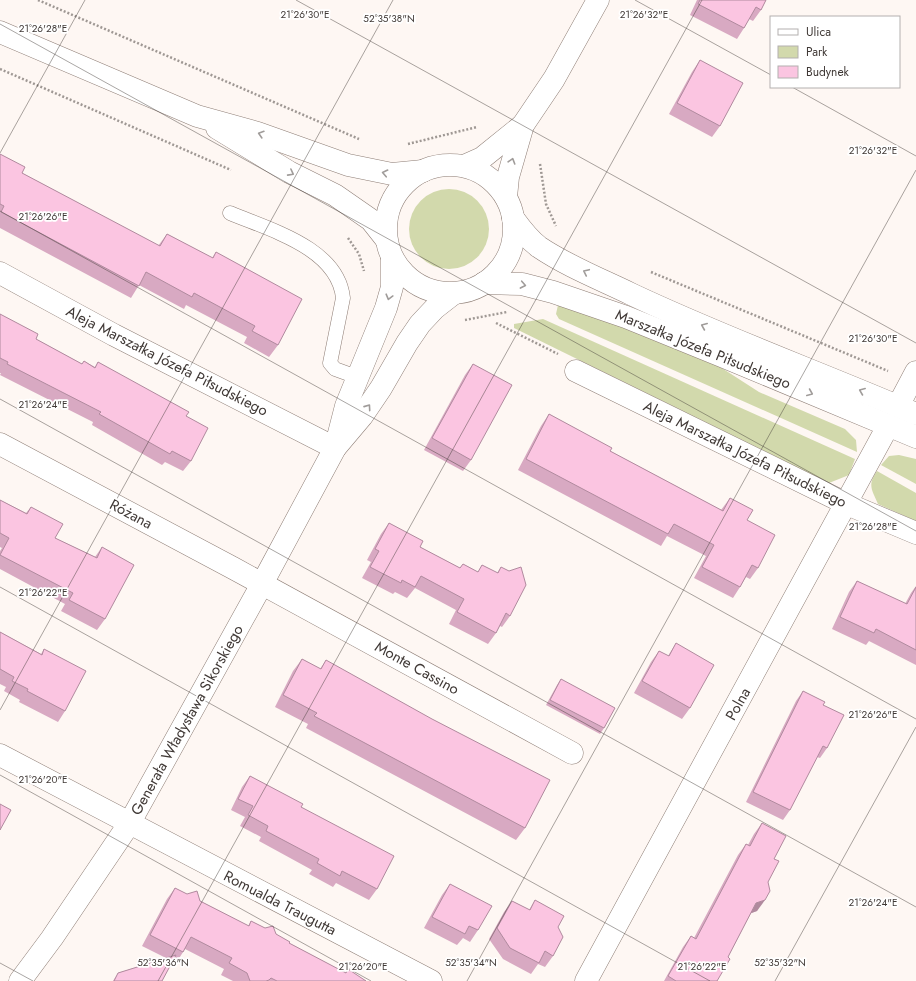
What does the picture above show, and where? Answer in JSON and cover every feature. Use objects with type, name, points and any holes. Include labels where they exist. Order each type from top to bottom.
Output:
[{"type":"street","points":[[464,166],[482,158],[523,125],[554,79],[598,0]]},
{"type":"street","points":[[0,32],[198,116],[266,135],[348,165],[392,174],[423,171],[443,166],[464,166],[480,173],[494,183],[506,197],[513,218],[514,237],[508,255],[498,271],[484,283],[469,291],[453,294],[435,292],[418,285],[403,274],[389,248],[371,220],[335,195],[257,154],[198,116]]},
{"type":"street","points":[[506,197],[508,177],[523,125]]},
{"type":"street","points":[[389,248],[386,218],[393,198],[406,182],[423,171]]},
{"type":"street","name":"Marszałka Józefa Piłsudskiego","points":[[513,218],[528,238],[539,247],[566,262],[652,304],[732,339],[907,410]]},
{"type":"street","name":"Generała Władysława Sikorskiego","points":[[335,448],[346,406],[386,308],[392,287],[389,248]]},
{"type":"street","name":"Aleja Marszałka Józefa Piłsudskiego","points":[[0,273],[114,335],[335,448]]},
{"type":"street","name":"Marszałka Józefa Piłsudskiego","points":[[484,283],[522,284],[553,292],[626,317],[916,437]]},
{"type":"street","name":"Generała Władysława Sikorskiego","points":[[20,981],[52,938],[129,824],[262,584],[335,448],[362,416],[420,324],[435,308],[453,294]]},
{"type":"street","name":"Aleja Marszałka Józefa Piłsudskiego","points":[[576,371],[847,504],[916,533]]},
{"type":"street","points":[[907,410],[914,376]]},
{"type":"street","name":"Polna","points":[[586,981],[847,504],[888,426]]},
{"type":"street","name":"Różana","points":[[0,444],[262,584]]},
{"type":"street","name":"Monte Cassino","points":[[262,584],[572,753]]},
{"type":"street","name":"Romualda Traugutta","points":[[0,755],[129,824],[431,981]]},
{"type":"lane","points":[[230,213],[309,248],[331,267],[342,288],[342,298],[330,363],[336,369],[357,377]]},
{"type":"path","points":[[38,0],[346,133],[363,142]]},
{"type":"path","points":[[404,145],[479,126]]},
{"type":"path","points":[[539,159],[548,208],[558,229]]},
{"type":"path","points":[[650,271],[914,376]]},
{"type":"path","points":[[462,320],[508,311]]},
{"type":"path","points":[[496,323],[572,361],[576,371]]},
{"type":"green space","points":[[449,189],[464,192],[477,201],[486,214],[489,229],[486,244],[477,257],[464,266],[449,269],[434,266],[421,257],[412,244],[409,229],[412,214],[421,201],[434,192]]},
{"type":"green space","points":[[558,305],[700,354],[759,392],[845,429],[856,440],[857,452],[559,319],[556,314]]},
{"type":"green space","points":[[543,319],[855,459],[849,475],[829,483],[514,328],[514,324]]},
{"type":"green space","points":[[899,455],[916,459],[916,484],[881,465],[889,456]]},
{"type":"green space","points":[[877,471],[916,493],[916,521],[878,504],[872,491],[871,484]]},
{"type":"building","points":[[700,0],[766,0],[761,10],[756,7],[744,28],[698,4]]},
{"type":"building","points":[[700,60],[743,83],[720,126],[677,103]]},
{"type":"building","points":[[0,154],[25,167],[22,173],[160,246],[167,234],[213,258],[216,252],[302,299],[278,345],[252,331],[255,326],[194,293],[192,297],[146,272],[139,286],[1,212],[4,206],[0,204]]},
{"type":"building","points":[[0,314],[38,334],[36,339],[82,364],[84,361],[95,368],[98,362],[189,412],[186,416],[208,428],[191,461],[172,451],[170,454],[99,414],[101,412],[7,364],[8,362],[0,358]]},
{"type":"building","points":[[473,364],[512,385],[471,460],[432,438]]},
{"type":"building","points":[[549,414],[612,448],[610,451],[723,511],[730,498],[753,510],[747,520],[775,535],[758,568],[752,565],[740,587],[702,567],[714,545],[674,524],[668,534],[526,459]]},
{"type":"building","points":[[0,500],[27,514],[31,507],[63,524],[55,538],[97,558],[102,547],[134,565],[105,619],[69,600],[73,593],[0,555],[9,538],[0,533]]},
{"type":"building","points":[[389,523],[423,541],[420,547],[460,568],[463,564],[478,572],[482,565],[498,573],[501,567],[509,571],[521,567],[526,585],[510,616],[506,613],[496,633],[457,612],[464,599],[421,576],[415,587],[402,580],[401,583],[370,567],[379,551],[375,549]]},
{"type":"building","points":[[857,581],[907,604],[916,587],[916,650],[876,629],[874,633],[840,617]]},
{"type":"building","points":[[0,632],[42,655],[44,649],[86,671],[65,711],[27,691],[28,689],[12,681],[14,677],[0,669]]},
{"type":"building","points":[[676,643],[714,665],[690,708],[642,681],[659,651],[669,656]]},
{"type":"building","points":[[302,659],[321,669],[326,660],[432,719],[550,780],[525,828],[314,716],[317,713],[283,695]]},
{"type":"building","points":[[561,679],[615,708],[604,728],[550,700]]},
{"type":"building","points":[[803,691],[825,702],[823,705],[844,715],[827,748],[823,746],[790,810],[753,792]]},
{"type":"building","points":[[250,776],[303,804],[301,807],[394,856],[377,889],[342,871],[340,876],[317,863],[319,859],[266,831],[268,826],[248,815],[253,806],[238,799]]},
{"type":"building","points":[[0,804],[11,810],[0,830]]},
{"type":"building","points":[[762,823],[786,836],[774,859],[779,861],[768,882],[770,891],[765,900],[756,903],[728,957],[730,959],[717,981],[676,981],[668,976],[691,936],[696,939],[746,844],[750,846]]},
{"type":"building","points":[[450,884],[492,906],[478,930],[469,926],[465,934],[432,917]]},
{"type":"building","points":[[175,888],[187,894],[197,891],[200,901],[249,926],[251,921],[265,928],[273,926],[276,934],[290,942],[289,943],[346,973],[348,969],[366,981],[277,981],[271,978],[266,981],[250,981],[247,973],[229,963],[232,958],[191,937],[183,952],[150,935]]},
{"type":"building","points":[[535,900],[564,916],[558,927],[563,937],[553,956],[545,951],[539,963],[510,948],[497,928],[512,901],[530,910]]},
{"type":"building","points":[[176,955],[162,981],[114,981],[118,973]]}]
